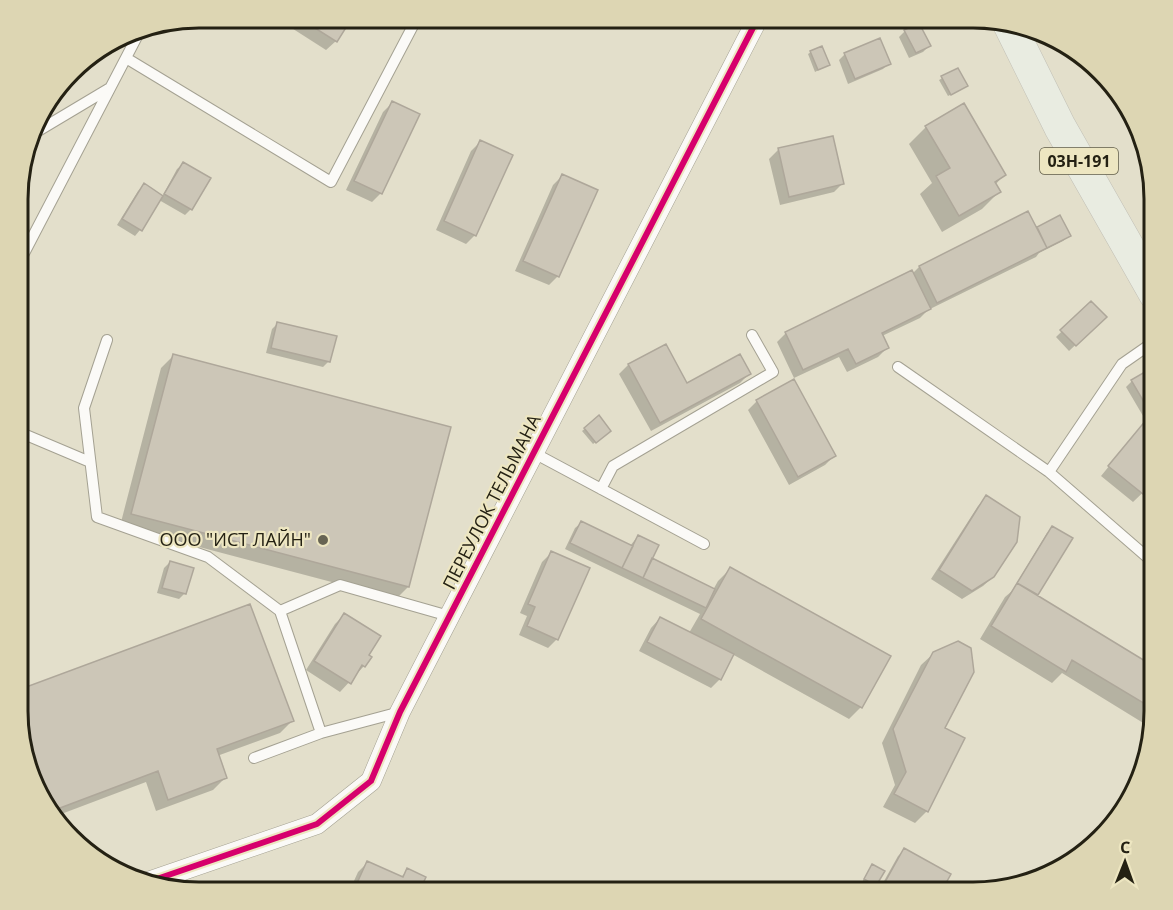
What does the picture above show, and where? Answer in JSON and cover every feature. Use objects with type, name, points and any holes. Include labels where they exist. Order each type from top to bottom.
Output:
[{"type":"main road","name":"03Н-191","points":[[1014,33],[1060,127],[1144,268]]},
{"type":"street","name":"ПЕРЕУЛОК ТЕЛЬМАНА","points":[[162,877],[317,824],[371,781],[400,712],[752,29]]},
{"type":"lane","points":[[126,58],[331,182],[411,29]]},
{"type":"lane","points":[[29,244],[135,41]]},
{"type":"lane","points":[[44,127],[110,88]]},
{"type":"lane","points":[[601,489],[613,466],[773,372],[752,335]]},
{"type":"lane","points":[[107,340],[84,408],[97,517],[208,557],[280,611],[321,733]]},
{"type":"lane","points":[[1048,472],[1122,364],[1144,349]]},
{"type":"lane","points":[[898,367],[1048,472],[1144,555]]},
{"type":"lane","points":[[29,436],[90,462]]},
{"type":"lane","points":[[534,453],[704,544]]},
{"type":"lane","points":[[280,611],[340,585],[449,616]]},
{"type":"lane","points":[[254,758],[321,733],[400,712]]},
{"type":"building","points":[[316,29],[345,29],[337,42]]},
{"type":"building","points":[[922,29],[931,46],[916,53],[904,30]]},
{"type":"building","points":[[880,38],[891,64],[855,79],[844,53]]},
{"type":"building","points":[[822,46],[830,65],[818,70],[810,51]]},
{"type":"building","points":[[958,68],[968,86],[951,95],[941,76]]},
{"type":"building","points":[[392,101],[420,114],[382,194],[354,181]]},
{"type":"building","points":[[964,103],[1006,175],[995,182],[1001,192],[959,216],[936,176],[950,168],[925,126]]},
{"type":"building","points":[[833,136],[844,184],[789,197],[778,148]]},
{"type":"building","points":[[480,140],[513,155],[476,236],[444,221]]},
{"type":"building","points":[[183,162],[211,178],[192,210],[164,194]]},
{"type":"building","points":[[562,174],[598,190],[559,277],[523,261]]},
{"type":"building","points":[[144,183],[163,196],[142,231],[122,219]]},
{"type":"building","points":[[1028,211],[1047,248],[937,303],[919,266]]},
{"type":"building","points":[[1060,215],[1071,236],[1047,248],[1037,227]]},
{"type":"building","points":[[912,270],[931,309],[882,333],[889,348],[856,364],[848,349],[803,370],[785,332]]},
{"type":"building","points":[[1091,301],[1107,317],[1076,346],[1060,330]]},
{"type":"building","points":[[277,322],[337,336],[330,362],[271,348]]},
{"type":"building","points":[[666,344],[687,383],[740,354],[751,374],[660,423],[628,364]]},
{"type":"building","points":[[173,354],[451,427],[409,587],[131,514]]},
{"type":"building","points":[[1144,372],[1144,402],[1131,380]]},
{"type":"building","points":[[794,379],[836,456],[798,477],[756,400]]},
{"type":"building","points":[[599,415],[611,431],[596,443],[584,428]]},
{"type":"building","points":[[1144,422],[1144,493],[1108,466]]},
{"type":"building","points":[[986,495],[1020,517],[1017,542],[994,577],[972,591],[939,570]]},
{"type":"building","points":[[581,521],[633,546],[622,568],[570,543]]},
{"type":"building","points":[[1052,526],[1073,538],[1038,595],[1017,583]]},
{"type":"building","points":[[638,535],[659,545],[643,578],[622,568]]},
{"type":"building","points":[[551,551],[590,568],[558,640],[527,626],[535,607],[528,604]]},
{"type":"building","points":[[652,558],[715,589],[706,608],[643,578]]},
{"type":"building","points":[[170,561],[194,568],[186,594],[162,588]]},
{"type":"building","points":[[730,567],[891,656],[862,708],[701,619]]},
{"type":"building","points":[[1017,583],[1144,660],[1144,703],[1072,660],[1066,672],[991,626]]},
{"type":"building","points":[[250,604],[294,721],[217,749],[227,778],[168,800],[158,771],[59,808],[41,776],[34,755],[29,722],[29,686]]},
{"type":"building","points":[[344,613],[381,636],[369,655],[372,657],[365,667],[362,665],[351,684],[314,661]]},
{"type":"building","points":[[660,617],[734,654],[721,680],[647,642]]},
{"type":"building","points":[[958,641],[971,648],[974,672],[945,728],[965,738],[928,812],[894,794],[906,772],[893,729],[933,652]]},
{"type":"building","points":[[904,848],[951,874],[947,882],[885,882]]},
{"type":"building","points":[[367,861],[403,877],[407,868],[426,877],[424,881],[358,881]]},
{"type":"building","points":[[872,864],[885,871],[878,882],[869,882],[864,879]]},
{"type":"cycle path","points":[[162,877],[317,824],[371,781],[400,712],[752,29]]},
{"type":"place","name":"ООО \"ИСТ ЛАЙН\"","points":[[323,540]]}]
